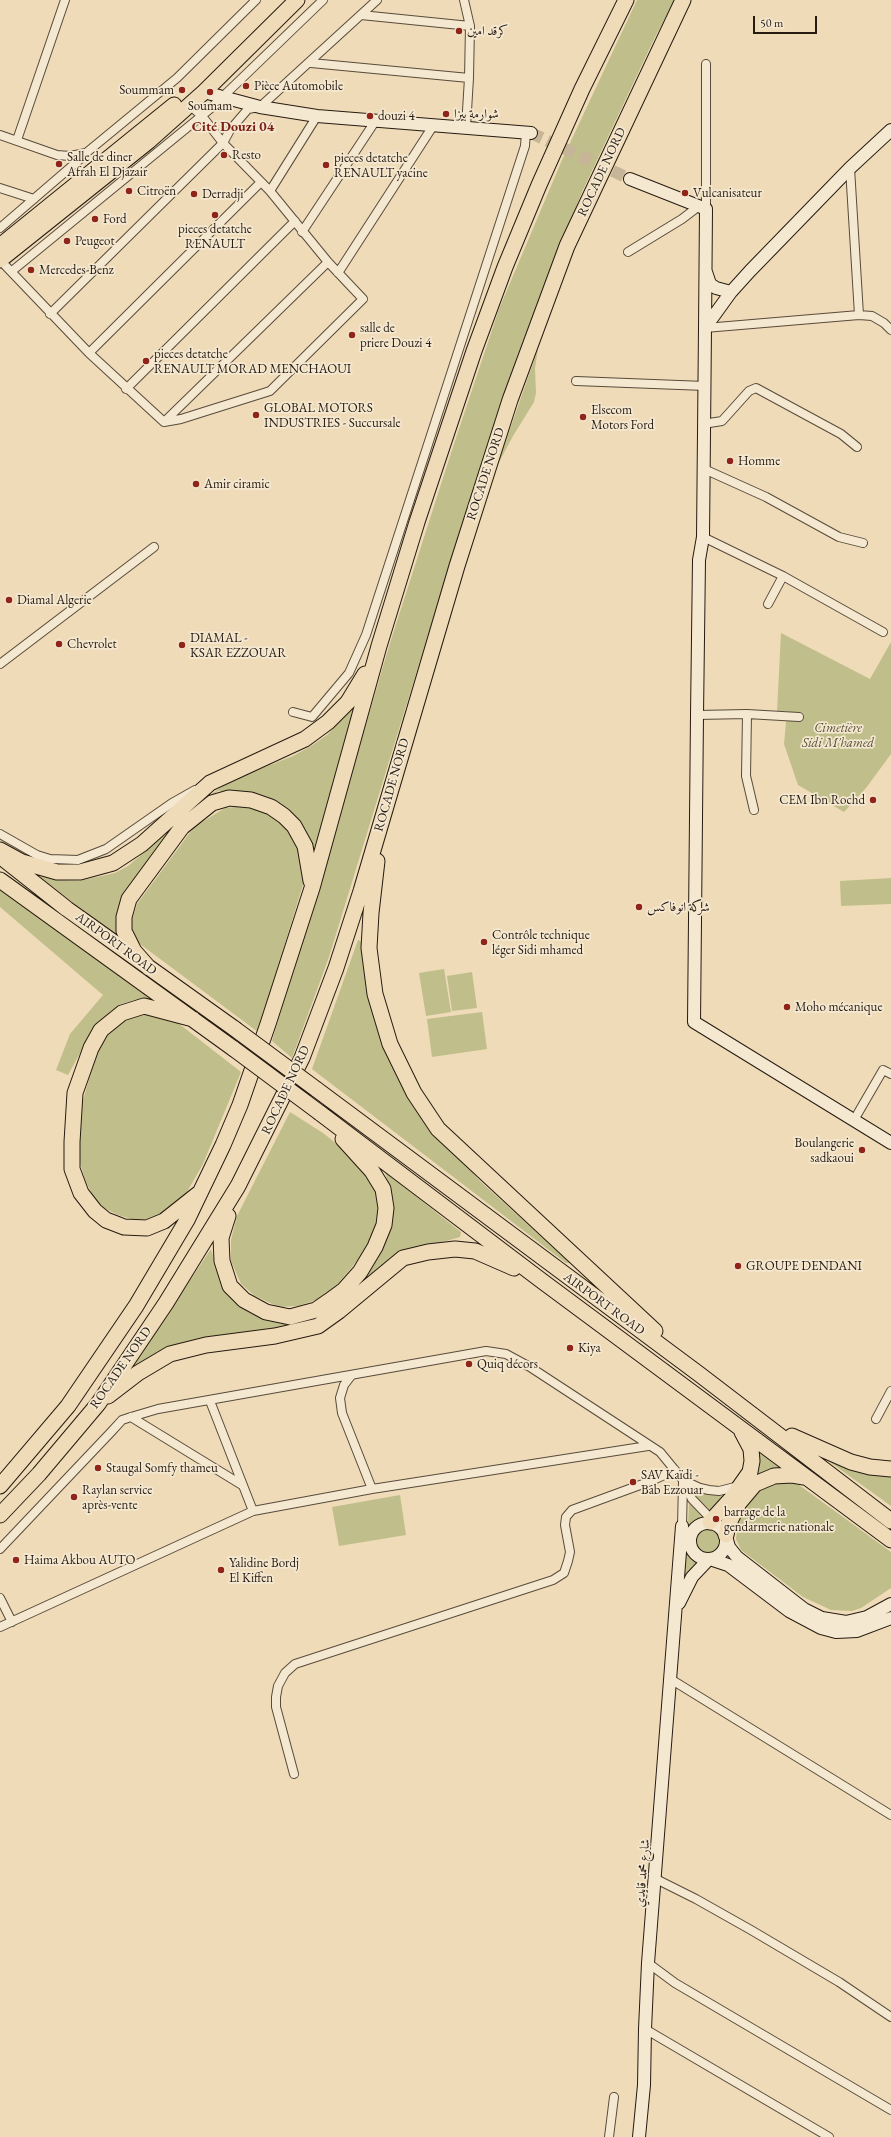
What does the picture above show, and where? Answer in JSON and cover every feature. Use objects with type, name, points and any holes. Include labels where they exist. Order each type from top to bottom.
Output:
[{"type":"highway","points":[[2,236],[183,97],[219,66],[285,0]]},
{"type":"highway","points":[[0,260],[149,141],[204,92],[298,0]]},
{"type":"highway","name":"ROCADE NORD","points":[[0,1486],[68,1406],[163,1264],[203,1190],[240,1105],[312,888],[379,646],[419,515],[474,351],[505,267],[582,89],[626,0]]},
{"type":"highway","name":"ROCADE NORD","points":[[0,1515],[39,1474],[98,1404],[166,1303],[238,1186],[302,1058],[336,968],[457,566],[516,385],[567,246],[683,0]]},
{"type":"highway","points":[[0,850],[22,862],[57,872],[80,872],[102,867],[126,856],[142,844],[210,783],[305,739],[328,722],[348,702],[362,681],[379,646]]},
{"type":"highway","points":[[149,968],[134,951],[124,931],[124,918],[129,899],[182,827],[212,803],[229,798],[251,800],[271,807],[284,816],[294,826],[305,846],[312,888]]},
{"type":"highway","points":[[382,818],[371,913],[369,948],[375,994],[390,1044],[414,1093],[438,1129],[485,1175],[599,1278],[699,1374]]},
{"type":"highway","name":"AIRPORT ROAD","points":[[0,856],[67,909],[235,1029],[699,1374],[891,1521]]},
{"type":"highway","name":"AIRPORT ROAD","points":[[0,880],[234,1049],[740,1429],[891,1540]]},
{"type":"highway","points":[[193,1019],[144,1006],[122,1013],[101,1030],[91,1048],[76,1093],[72,1142],[72,1169],[81,1193],[95,1211],[106,1220],[124,1227],[147,1228],[164,1221],[203,1190]]},
{"type":"highway","points":[[238,1186],[221,1238],[222,1261],[230,1286],[244,1300],[266,1312],[290,1317],[316,1310],[344,1290],[360,1272],[375,1247],[384,1225],[386,1208],[383,1189],[372,1171],[320,1113]]},
{"type":"highway","points":[[98,1404],[138,1373],[170,1354],[206,1345],[275,1336],[318,1326],[339,1311],[403,1258],[428,1252],[455,1249],[475,1251],[542,1281]]},
{"type":"highway","points":[[759,1419],[836,1457],[870,1467],[891,1469]]},
{"type":"highway","points":[[713,1522],[742,1485],[750,1472],[752,1461],[751,1449],[740,1429]]},
{"type":"highway","points":[[726,1538],[732,1516],[739,1503],[755,1484],[774,1476],[792,1474],[806,1477]]},
{"type":"street","points":[[17,140],[65,0]]},
{"type":"street","points":[[2,236],[34,199],[86,153],[177,78],[256,0]]},
{"type":"street","points":[[12,271],[202,116],[323,0]]},
{"type":"street","points":[[50,314],[223,143],[230,130],[248,109],[260,107],[311,63],[377,0]]},
{"type":"street","points":[[464,0],[470,26],[466,127]]},
{"type":"street","points":[[361,14],[470,26]]},
{"type":"street","points":[[311,63],[469,78]]},
{"type":"street","points":[[706,64],[702,208],[706,272],[704,469],[703,537],[699,560],[694,1022],[891,1143]]},
{"type":"street","points":[[204,92],[260,107],[317,116],[433,126],[529,132],[366,635],[349,673],[317,712],[312,717],[293,712]]},
{"type":"street","points":[[164,422],[181,419],[270,391],[363,299],[302,232],[295,221],[270,191],[223,143],[202,116],[189,105]]},
{"type":"street","points":[[270,191],[317,116]]},
{"type":"street","points":[[302,232],[376,120]]},
{"type":"street","points":[[338,273],[433,126]]},
{"type":"street","points":[[705,328],[731,292],[850,168],[891,130]]},
{"type":"street","points":[[0,135],[57,155],[70,156],[86,153]]},
{"type":"street","points":[[850,168],[860,315]]},
{"type":"street","points":[[630,179],[702,208]]},
{"type":"street","points":[[89,353],[261,182]]},
{"type":"street","points":[[0,188],[34,199]]},
{"type":"street","points":[[628,252],[702,208]]},
{"type":"street","points":[[126,389],[295,221]]},
{"type":"street","points":[[0,260],[12,271],[50,314],[89,353],[126,389],[164,422]]},
{"type":"street","points":[[164,422],[328,262]]},
{"type":"street","points":[[706,272],[710,284],[716,288],[731,292]]},
{"type":"street","points":[[705,328],[860,315],[872,316],[891,330]]},
{"type":"street","points":[[576,382],[705,386]]},
{"type":"street","points":[[704,424],[722,421],[749,391],[756,388],[841,434],[857,447]]},
{"type":"street","points":[[704,469],[766,497],[839,537],[863,543]]},
{"type":"street","points":[[703,537],[783,576],[883,632]]},
{"type":"street","points":[[0,664],[154,547]]},
{"type":"street","points":[[768,604],[783,576]]},
{"type":"street","points":[[697,715],[747,714],[799,717]]},
{"type":"street","points":[[747,714],[746,776],[754,810]]},
{"type":"street","points":[[0,834],[26,850],[50,859],[82,858],[106,849],[172,803],[210,783]]},
{"type":"street","points":[[854,1120],[883,1070],[891,1074]]},
{"type":"street","points":[[0,1549],[122,1420],[158,1409],[463,1355],[497,1351],[506,1354],[530,1367],[648,1446],[660,1452],[683,1480],[692,1499],[726,1538],[729,1547],[737,1557],[804,1609],[822,1618],[846,1622],[868,1617],[891,1604]]},
{"type":"street","points":[[351,1376],[344,1385],[340,1398],[342,1413],[372,1489]]},
{"type":"street","points":[[876,1419],[891,1391]]},
{"type":"street","points":[[210,1401],[253,1511]]},
{"type":"street","points":[[131,1417],[242,1485]]},
{"type":"street","points":[[0,1627],[253,1511],[372,1489],[648,1446]]},
{"type":"street","points":[[294,1774],[276,1707],[276,1697],[278,1686],[285,1673],[295,1664],[553,1580],[564,1572],[568,1561],[570,1552],[565,1525],[566,1517],[572,1510],[651,1481],[675,1470]]},
{"type":"street","points":[[683,1480],[700,1488],[719,1491],[742,1485]]},
{"type":"street","points":[[683,1480],[688,1536],[698,1556],[728,1565],[789,1611],[821,1628],[836,1632],[857,1631],[891,1618]]},
{"type":"street","points":[[688,1536],[700,1524],[713,1522]]},
{"type":"street","name":"شارع محمد قايدي","points":[[639,2137],[644,2084],[648,1963],[672,1680],[679,1560],[688,1536]]},
{"type":"street","points":[[676,1611],[692,1577],[710,1559],[720,1555],[726,1546],[726,1538]]},
{"type":"street","points":[[0,1598],[12,1622]]},
{"type":"street","points":[[672,1680],[891,1815]]},
{"type":"street","points":[[656,1879],[696,1899],[839,1982],[891,2017]]},
{"type":"street","points":[[648,1963],[675,1983],[891,2110]]},
{"type":"street","points":[[645,2029],[829,2137]]},
{"type":"street","points":[[609,2137],[614,2096]]},
{"type":"green space","points":[[637,0],[675,0],[655,37],[582,192],[518,354],[450,563],[329,957],[292,1058],[272,1041],[390,643],[452,450],[499,309],[562,160]]},
{"type":"green space","points":[[538,349],[535,368],[536,393],[534,402],[497,466]]},
{"type":"green space","name":"Cimetière Sidi M'hamed","points":[[781,633],[870,679],[891,642],[891,754],[866,788],[844,812],[798,785],[784,744],[787,711],[777,712]]},
{"type":"green space","points":[[357,704],[314,859],[278,804],[264,796],[218,791],[198,805],[141,873],[124,941],[36,874],[63,880],[79,881],[115,873],[128,866],[161,838],[187,812],[220,788],[237,778],[293,756],[311,746],[327,735]]},
{"type":"green space","points":[[253,807],[268,812],[289,826],[298,841],[305,878],[258,1032],[136,941],[132,932],[132,920],[137,904],[194,827],[225,808]]},
{"type":"green space","points":[[891,878],[891,904],[841,906],[840,881]]},
{"type":"green space","points":[[0,888],[150,999],[134,1000],[121,1004],[109,1013],[94,1028],[68,1075],[56,1070],[70,1034],[103,995],[0,907]]},
{"type":"green space","points":[[358,940],[365,943],[374,1014],[380,1037],[396,1071],[428,1124],[481,1182],[570,1263],[566,1263],[312,1069]]},
{"type":"green space","points":[[444,969],[451,1012],[426,1016],[419,973]]},
{"type":"green space","points":[[472,972],[477,1008],[452,1011],[447,976]]},
{"type":"green space","points":[[147,1011],[164,1016],[178,1023],[241,1072],[203,1164],[187,1192],[174,1206],[157,1218],[135,1220],[118,1215],[104,1208],[93,1196],[86,1182],[80,1163],[79,1114],[96,1055],[111,1029],[128,1016]]},
{"type":"green space","points":[[482,1012],[487,1049],[432,1057],[427,1019]]},
{"type":"green space","points":[[290,1112],[323,1133],[351,1155],[366,1171],[378,1194],[377,1220],[366,1250],[335,1287],[322,1298],[298,1306],[279,1307],[255,1296],[241,1284],[231,1261],[231,1240],[237,1216]]},
{"type":"green space","points":[[385,1172],[461,1232],[460,1237],[421,1248],[334,1310],[302,1326],[129,1371],[211,1249],[216,1266],[253,1311],[321,1312],[390,1229],[394,1204]]},
{"type":"green space","points":[[753,1448],[784,1470],[778,1470],[725,1525],[720,1521]]},
{"type":"green space","points":[[823,1457],[891,1473],[891,1506]]},
{"type":"green space","points":[[784,1481],[799,1485],[891,1552],[891,1588],[861,1608],[852,1611],[831,1610],[803,1597],[741,1550],[736,1539],[738,1523],[748,1501],[762,1488]]},
{"type":"green space","points":[[692,1489],[720,1495],[728,1492],[712,1512],[698,1499]]},
{"type":"green space","points":[[400,1495],[406,1535],[339,1546],[332,1507]]},
{"type":"green space","points":[[689,1503],[701,1516],[688,1525]]},
{"type":"green space","points":[[708,1526],[718,1530],[722,1540],[718,1550],[708,1554],[698,1550],[694,1540],[698,1530]]},
{"type":"green space","points":[[685,1552],[691,1559],[699,1562],[682,1585]]},
{"type":"tunnel","points":[[531,133],[630,179]]},
{"type":"place","name":"كرقد امين","points":[[459,31]]},
{"type":"place","name":"Pièce Automobile","points":[[246,86]]},
{"type":"place","name":"Soummam","points":[[182,90]]},
{"type":"place","name":"Soumam","points":[[210,92]]},
{"type":"place","name":"شوارمة بيزا","points":[[446,114]]},
{"type":"place","name":"douzi 4","points":[[370,116]]},
{"type":"place","name":"Resto","points":[[224,155]]},
{"type":"place","name":"Salle de diner Afrah El Djazair","points":[[59,164]]},
{"type":"place","name":"pieces detatche RENAULT yacine","points":[[326,165]]},
{"type":"place","name":"Citroën","points":[[129,191]]},
{"type":"place","name":"Vulcanisateur","points":[[685,193]]},
{"type":"place","name":"Derradji","points":[[194,194]]},
{"type":"place","name":"pieces detatche RENAULT","points":[[215,215]]},
{"type":"place","name":"Ford","points":[[95,219]]},
{"type":"place","name":"Peugeot","points":[[67,241]]},
{"type":"place","name":"Mercedes-Benz","points":[[31,270]]},
{"type":"place","name":"salle de priere Douzi 4","points":[[352,335]]},
{"type":"place","name":"pieces detatche RENAULT MORAD MENCHAOUI","points":[[146,361]]},
{"type":"place","name":"GLOBAL MOTORS INDUSTRIES - Succursale","points":[[256,415]]},
{"type":"place","name":"Elsecom Motors Ford","points":[[583,417]]},
{"type":"place","name":"Homme","points":[[730,461]]},
{"type":"place","name":"Amir ciramic","points":[[196,484]]},
{"type":"place","name":"Diamal Algerie","points":[[9,600]]},
{"type":"place","name":"Chevrolet","points":[[59,644]]},
{"type":"place","name":"DIAMAL - KSAR EZZOUAR","points":[[182,645]]},
{"type":"place","name":"CEM Ibn Rochd","points":[[873,800]]},
{"type":"place","name":"شركة انوفاكس","points":[[639,907]]},
{"type":"place","name":"Contrôle technique léger Sidi mhamed","points":[[484,942]]},
{"type":"place","name":"Moho mécanique","points":[[787,1007]]},
{"type":"place","name":"Boulangerie sadkaoui","points":[[862,1150]]},
{"type":"place","name":"GROUPE DENDANI","points":[[738,1266]]},
{"type":"place","name":"Kiya","points":[[570,1348]]},
{"type":"place","name":"Quiq décors","points":[[469,1364]]},
{"type":"place","name":"Staugal Somfy thameu","points":[[98,1468]]},
{"type":"place","name":"SAV Kaïdi - Bab Ezzouar","points":[[633,1482]]},
{"type":"place","name":"Raylan service après-vente","points":[[74,1497]]},
{"type":"place","name":"barrage de la gendarmerie nationale","points":[[716,1519]]},
{"type":"place","name":"Haima Akbou AUTO","points":[[16,1560]]},
{"type":"place","name":"Yalidine Bordj El Kiffen","points":[[221,1570]]},
{"type":"district","name":"Cité Douzi 04","points":[[233,127]]}]
